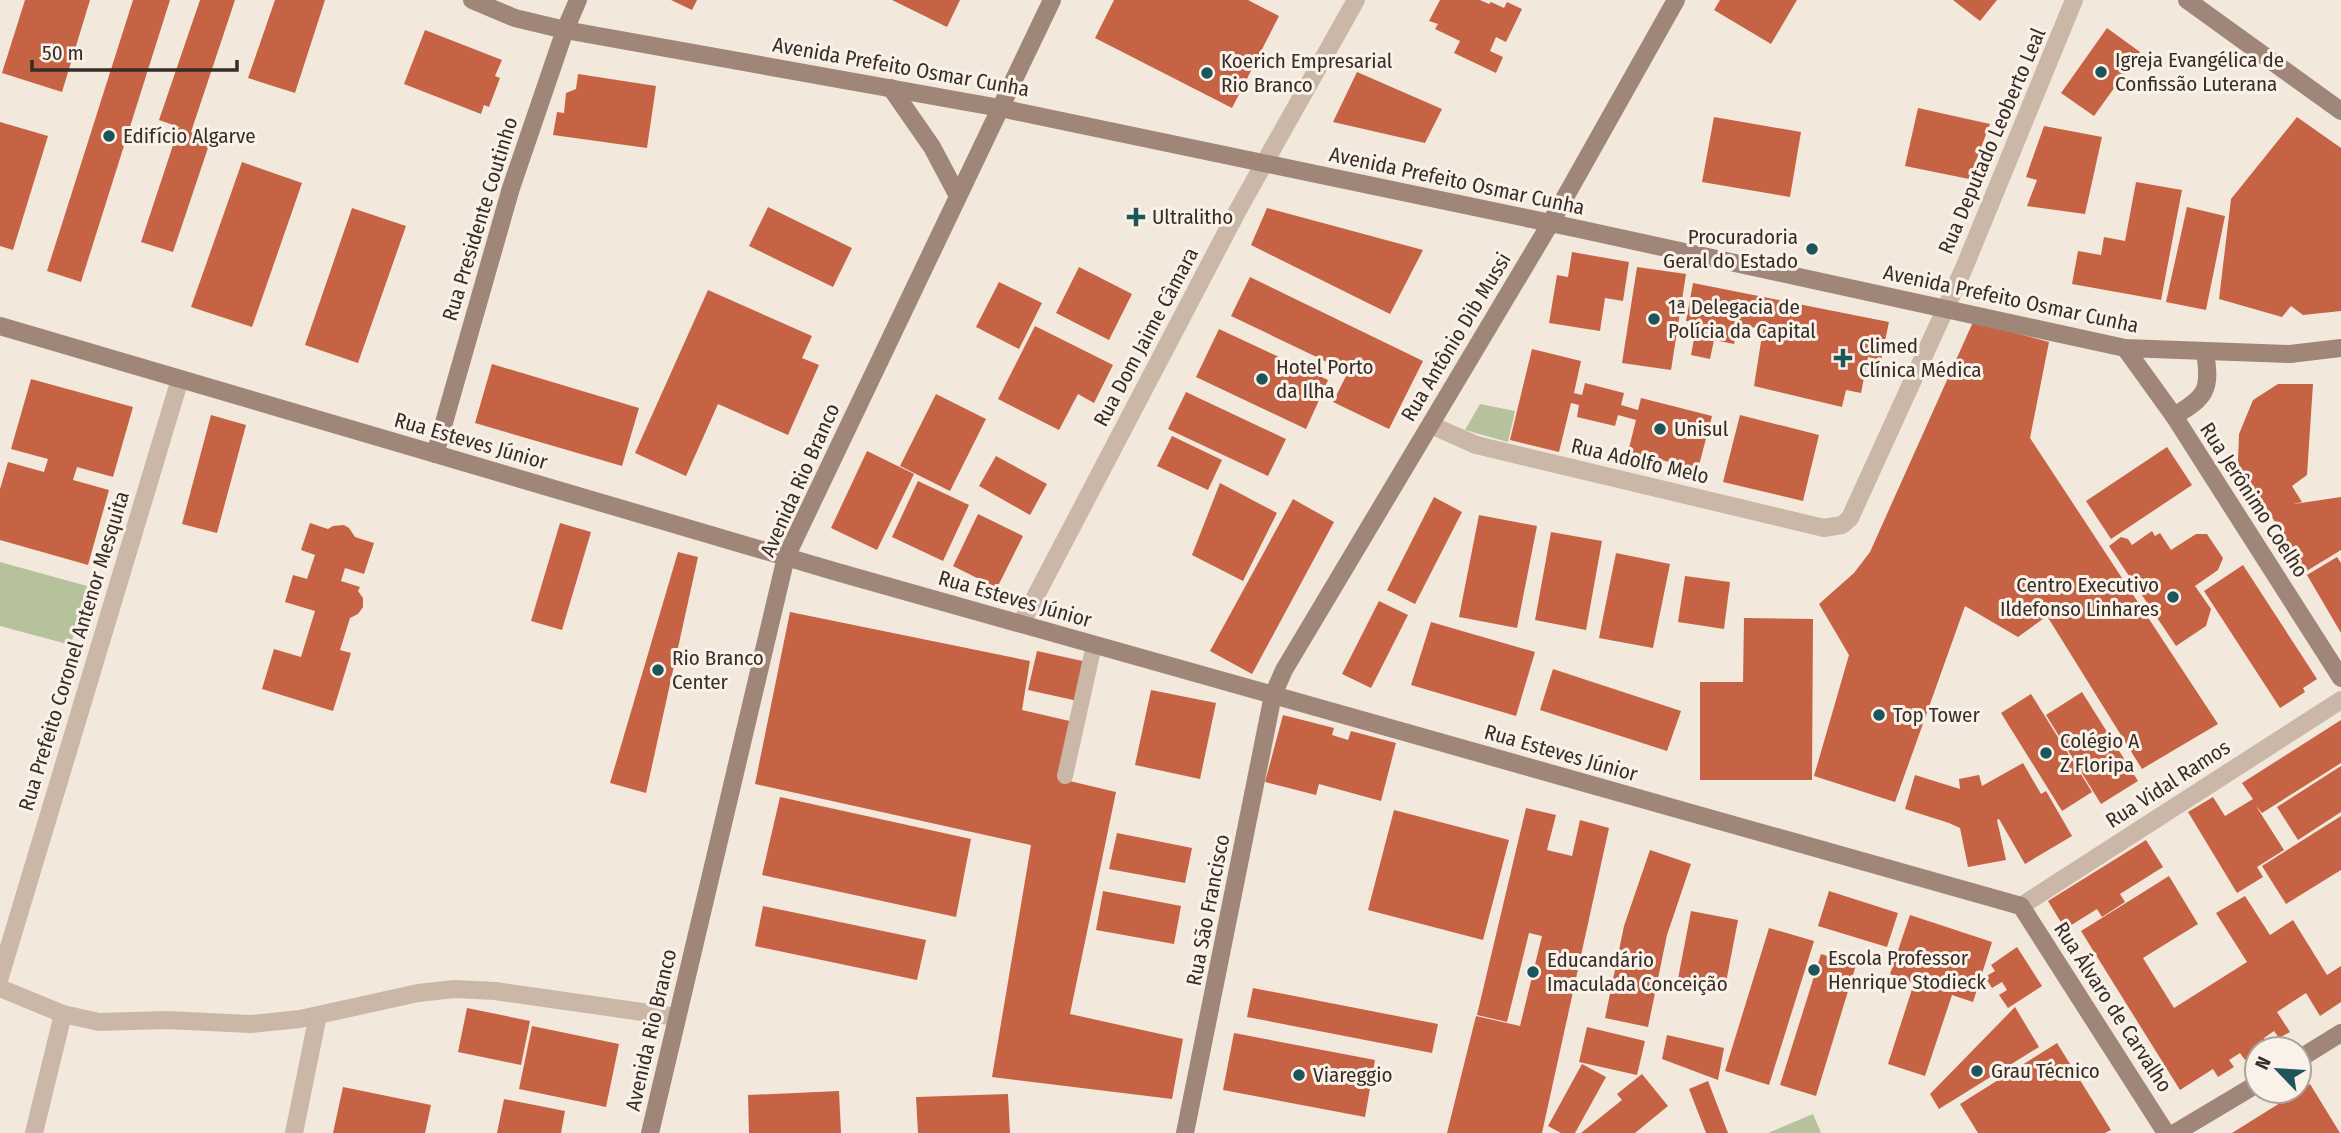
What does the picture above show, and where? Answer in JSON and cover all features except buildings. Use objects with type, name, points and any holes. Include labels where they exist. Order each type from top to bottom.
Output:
[{"type":"street","name":"Avenida Prefeito Osmar Cunha","points":[[472,0],[515,18],[565,30],[1000,107],[2125,348],[2290,354],[2341,348]]},
{"type":"street","name":"Rua Presidente Coutinho","points":[[435,454],[512,188],[565,30],[579,0]]},
{"type":"street","name":"Avenida Rio Branco","points":[[650,1133],[786,557],[1052,0]]},
{"type":"street","name":"Rua Dom Jaime Câmara","points":[[1021,624],[1264,164],[1356,0]]},
{"type":"street","name":"Rua Antônio Dib Mussi","points":[[1273,695],[1284,670],[1550,224],[1676,0]]},
{"type":"street","name":"Rua Deputado Leoberto Leal","points":[[1842,525],[1850,518],[1945,309],[2074,0]]},
{"type":"street","points":[[2187,0],[2341,111]]},
{"type":"street","points":[[891,88],[932,147],[958,196]]},
{"type":"street","name":"Rua Esteves Júnior","points":[[0,326],[786,557],[2021,906]]},
{"type":"street","name":"Rua Jerônimo Coelho","points":[[2125,348],[2174,416],[2341,678]]},
{"type":"street","points":[[2174,416],[2198,403],[2210,379],[2206,352]]},
{"type":"street","name":"Rua Prefeito Coronel Antenor Mesquita","points":[[0,977],[180,379]]},
{"type":"street","name":"Rua Adolfo Melo","points":[[1431,425],[1476,445],[1824,528],[1842,525]]},
{"type":"street","name":"Rua São Francisco","points":[[1185,1133],[1273,695]]},
{"type":"street","name":"Rua Vidal Ramos","points":[[2021,906],[2341,701]]},
{"type":"street","name":"Rua Álvaro de Carvalho","points":[[2021,906],[2166,1133]]},
{"type":"street","points":[[0,988],[63,1014],[99,1022],[166,1020],[251,1024],[318,1015],[418,993],[455,989],[495,991],[677,1017]]},
{"type":"street","points":[[34,1133],[63,1014]]},
{"type":"street","points":[[294,1133],[318,1015]]},
{"type":"street","points":[[2313,1050],[2341,1033]]},
{"type":"street","points":[[2175,1133],[2243,1092]]},
{"type":"lane","points":[[1065,776],[1094,645]]},
{"type":"green space","points":[[1480,404],[1515,411],[1508,442],[1465,430]]},
{"type":"green space","points":[[0,562],[87,586],[71,645],[0,626]]},
{"type":"green space","points":[[1813,1114],[1821,1133],[1768,1133]]},
{"type":"place","name":"Igreja Evangélica de Confissão Luterana","points":[[2101,72]]},
{"type":"place","name":"Koerich Empresarial Rio Branco","points":[[1207,73]]},
{"type":"place","name":"Edifício Algarve","points":[[109,136]]},
{"type":"place","name":"Ultralitho","points":[[1136,217]]},
{"type":"place","name":"Procuradoria Geral do Estado","points":[[1812,249]]},
{"type":"place","name":"1ª Delegacia de Polícia da Capital","points":[[1654,319]]},
{"type":"place","name":"Climed Clínica Médica","points":[[1843,358]]},
{"type":"place","name":"Hotel Porto da Ilha","points":[[1262,379]]},
{"type":"place","name":"Unisul","points":[[1660,429]]},
{"type":"place","name":"Centro Executivo Ildefonso Linhares","points":[[2173,597]]},
{"type":"place","name":"Rio Branco Center","points":[[658,670]]},
{"type":"place","name":"Top Tower","points":[[1879,715]]},
{"type":"place","name":"Colégio A Z Floripa","points":[[2046,753]]},
{"type":"place","name":"Escola Professor Henrique Stodieck","points":[[1814,970]]},
{"type":"place","name":"Educandário Imaculada Conceição","points":[[1533,972]]},
{"type":"place","name":"Grau Técnico","points":[[1977,1071]]},
{"type":"place","name":"Viareggio","points":[[1299,1075]]}]
